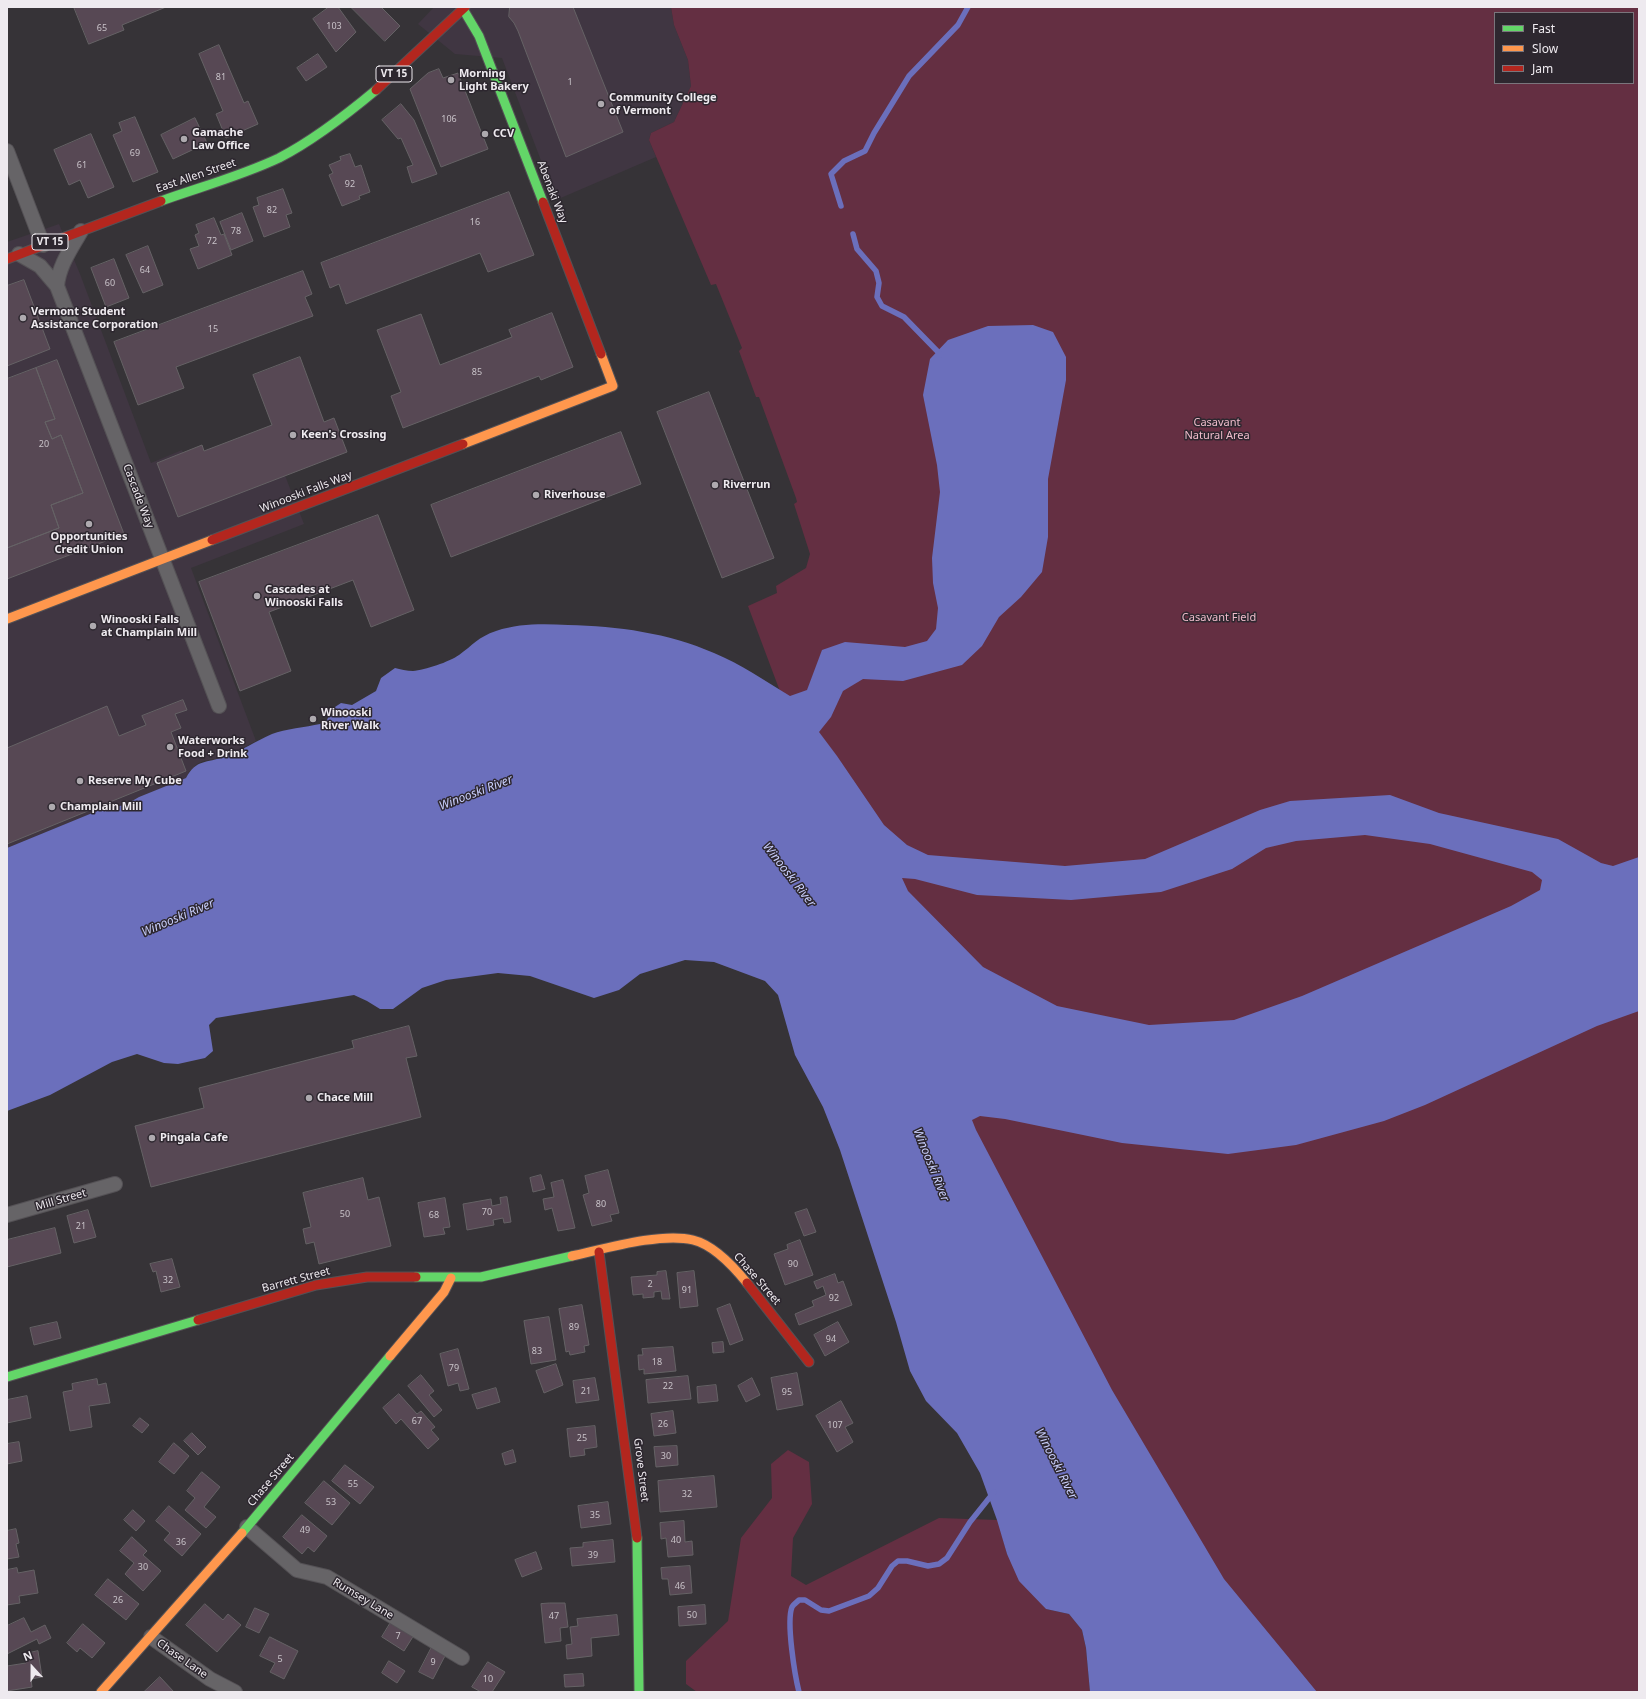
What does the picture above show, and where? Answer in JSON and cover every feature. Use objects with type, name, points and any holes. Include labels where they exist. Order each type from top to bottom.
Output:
[{"type":"street","name":"East Allen Street","points":[[13,256],[253,169],[294,150],[337,122],[366,99],[464,8]]},
{"type":"street","name":"Abenaki Way","points":[[464,8],[479,36],[613,386]]},
{"type":"street","points":[[7,151],[43,245]]},
{"type":"street","points":[[57,286],[64,260],[82,230]]},
{"type":"street","name":"Cascade Way","points":[[13,256],[40,266],[57,286],[219,706]]},
{"type":"street","name":"Winooski Falls Way","points":[[7,619],[613,386]]},
{"type":"street","name":"Mill Street","points":[[7,1215],[114,1184]]},
{"type":"street","name":"Chase Street","points":[[599,1252],[645,1241],[671,1238],[693,1240],[709,1246],[737,1271],[809,1362]]},
{"type":"street","name":"Barrett Street","points":[[7,1377],[316,1285],[367,1277],[481,1277],[599,1252]]},
{"type":"street","name":"Grove Street","points":[[599,1252],[636,1531],[639,1692]]},
{"type":"street","name":"Chase Street","points":[[101,1692],[247,1527],[444,1292],[451,1278]]},
{"type":"street","name":"Rumsey Lane","points":[[247,1527],[297,1570],[328,1577],[462,1658]]},
{"type":"street","name":"Chase Lane","points":[[151,1637],[210,1679],[235,1692]]},
{"type":"shaded area","name":"Community College of Vermont","points":[[434,7],[671,7],[674,25],[688,60],[691,86],[674,122],[651,133],[649,140],[656,157],[556,200],[502,58],[455,54],[418,24]]},
{"type":"shaded area","points":[[59,224],[80,274],[151,463],[182,450],[194,481],[275,450],[304,524],[191,568],[256,741],[225,757],[203,761],[197,764],[189,772],[186,778],[139,797],[125,805],[102,809],[7,848],[7,242]]},
{"type":"green space","name":"Casavant Natural Area","points":[[671,7],[1639,7],[1639,1692],[1263,1692],[949,1142],[748,606],[777,593],[776,586],[806,568],[810,554],[794,504],[797,502],[796,498],[759,397],[756,397],[739,351],[742,348],[716,284],[711,285],[649,140],[651,133],[674,122],[691,86],[688,60],[674,25]]},
{"type":"green space","points":[[788,1450],[809,1462],[812,1504],[793,1538],[791,1576],[806,1585],[939,1518],[998,1520],[1007,1554],[1046,1609],[1069,1614],[1082,1630],[1086,1648],[1090,1692],[697,1692],[686,1684],[686,1661],[728,1621],[741,1538],[772,1498],[771,1464]]},
{"type":"water","name":"Winooski River","points":[[1033,325],[1053,332],[1066,357],[1066,380],[1048,479],[1048,537],[1042,572],[1021,597],[999,617],[982,646],[962,665],[903,681],[863,679],[843,691],[831,717],[819,732],[884,825],[907,845],[928,855],[1065,866],[1145,859],[1260,810],[1290,801],[1390,795],[1439,813],[1558,839],[1601,863],[1613,866],[1639,857],[1639,1011],[1597,1026],[1425,1105],[1384,1121],[1296,1145],[1228,1154],[1122,1143],[1005,1119],[980,1116],[972,1120],[1112,1390],[1224,1579],[1317,1692],[1090,1692],[1086,1648],[1082,1630],[1069,1614],[1046,1609],[1019,1581],[1007,1554],[997,1520],[980,1473],[957,1433],[926,1401],[910,1371],[896,1322],[840,1150],[823,1107],[795,1055],[778,995],[765,981],[714,962],[685,960],[640,974],[619,990],[594,998],[530,976],[498,973],[446,980],[422,988],[393,1009],[380,1009],[354,995],[216,1018],[209,1025],[213,1051],[205,1058],[178,1064],[164,1063],[137,1054],[112,1062],[50,1095],[7,1111],[7,848],[102,809],[125,805],[139,797],[186,778],[194,768],[202,763],[230,755],[277,732],[320,724],[327,720],[332,709],[341,703],[352,705],[376,691],[381,678],[395,668],[413,671],[437,665],[459,655],[485,636],[505,628],[550,624],[605,627],[642,632],[679,640],[734,662],[790,696],[807,690],[822,650],[845,642],[905,647],[927,641],[936,629],[938,608],[933,583],[932,558],[940,492],[937,465],[923,395],[930,359],[948,340],[988,326]],"holes":[[[1365,835],[1430,844],[1532,872],[1542,880],[1540,890],[1511,906],[1302,996],[1234,1020],[1149,1025],[1057,1006],[983,967],[908,891],[902,878],[915,879],[977,895],[1071,900],[1161,892],[1232,869],[1266,848],[1296,841]]]},
{"type":"building","points":[[74,7],[166,7],[122,25],[124,30],[89,44]]},
{"type":"building","points":[[329,7],[338,7],[356,32],[336,52],[313,19]]},
{"type":"building","points":[[351,7],[381,7],[400,26],[385,41]]},
{"type":"building","name":"Community College of Vermont","points":[[510,7],[573,7],[623,132],[566,157],[518,31],[509,17]]},
{"type":"building","points":[[219,45],[244,103],[248,101],[258,124],[226,138],[216,114],[223,111],[199,54]]},
{"type":"building","points":[[318,54],[327,67],[306,81],[297,68]]},
{"type":"building","points":[[439,69],[443,78],[458,73],[488,149],[441,167],[410,89],[428,73]]},
{"type":"building","points":[[401,104],[414,120],[437,174],[412,183],[407,167],[413,165],[401,138],[398,139],[382,120]]},
{"type":"building","points":[[135,117],[158,172],[133,182],[113,135],[122,131],[119,123]]},
{"type":"building","name":"Gamache Law Office","points":[[195,118],[207,143],[173,159],[161,135]]},
{"type":"building","points":[[91,134],[114,187],[88,198],[80,180],[69,185],[54,150]]},
{"type":"building","points":[[350,154],[355,167],[361,165],[370,192],[359,196],[360,199],[342,206],[329,175],[333,173],[329,165],[341,160],[340,157]]},
{"type":"building","points":[[283,189],[292,213],[286,215],[290,227],[264,237],[253,207],[259,205],[257,198]]},
{"type":"building","points":[[509,192],[534,255],[488,272],[480,253],[346,304],[339,284],[330,288],[321,263]]},
{"type":"building","points":[[242,213],[253,241],[231,250],[220,222]]},
{"type":"building","points":[[214,218],[221,235],[224,234],[232,255],[198,269],[190,249],[199,246],[195,235],[199,233],[196,225]]},
{"type":"building","points":[[148,246],[163,285],[143,293],[126,255]]},
{"type":"building","points":[[114,259],[129,298],[106,307],[91,268]]},
{"type":"building","points":[[303,271],[312,294],[305,297],[313,316],[176,367],[184,388],[138,405],[114,342]]},
{"type":"building","name":"Vermont Student Assistance Corporation","points":[[24,280],[50,349],[7,366],[7,286]]},
{"type":"building","name":"Keen's Crossing","points":[[552,313],[573,367],[541,380],[539,376],[403,428],[391,396],[401,392],[377,330],[421,314],[440,365],[512,337],[509,330]]},
{"type":"building","name":"Keen's Crossing","points":[[300,357],[324,422],[334,418],[347,452],[178,517],[157,463],[202,445],[204,451],[272,425],[253,375]]},
{"type":"building","points":[[57,360],[124,534],[7,579],[7,548],[59,528],[51,505],[83,493],[61,435],[52,439],[45,422],[55,419],[36,368]]},
{"type":"building","points":[[36,368],[55,419],[45,422],[52,439],[61,435],[83,493],[51,505],[59,528],[7,548],[7,379]]},
{"type":"building","name":"Riverrun","points":[[709,392],[774,558],[722,578],[657,412]]},
{"type":"building","name":"Riverhouse","points":[[621,432],[641,484],[451,557],[431,505]]},
{"type":"building","name":"Cascades at Winooski Falls","points":[[378,515],[414,610],[371,627],[353,580],[269,612],[291,671],[240,691],[199,582]]},
{"type":"building","name":"Champlain Mill","points":[[183,700],[187,710],[175,714],[181,728],[171,732],[186,771],[7,844],[7,748],[107,706],[119,736],[146,725],[142,716]]},
{"type":"building","name":"Chace Mill","points":[[409,1026],[417,1056],[406,1058],[421,1117],[151,1187],[135,1126],[204,1108],[199,1088],[354,1048],[352,1041]]},
{"type":"building","points":[[608,1170],[619,1213],[610,1215],[612,1221],[592,1226],[583,1195],[589,1193],[585,1176]]},
{"type":"building","points":[[541,1175],[545,1189],[533,1192],[530,1178]]},
{"type":"building","points":[[363,1178],[368,1200],[379,1197],[391,1246],[319,1264],[314,1242],[306,1244],[303,1229],[311,1227],[303,1193]]},
{"type":"building","points":[[563,1180],[575,1228],[558,1231],[552,1208],[545,1210],[543,1199],[554,1197],[551,1183]]},
{"type":"building","points":[[507,1197],[511,1222],[504,1223],[503,1218],[493,1220],[494,1225],[467,1230],[463,1204],[491,1199],[492,1206],[501,1204],[500,1198]]},
{"type":"building","points":[[445,1198],[450,1227],[443,1228],[445,1234],[424,1237],[418,1203]]},
{"type":"building","points":[[807,1209],[816,1232],[804,1236],[795,1213]]},
{"type":"building","points":[[88,1210],[96,1237],[74,1243],[67,1216]]},
{"type":"building","points":[[55,1228],[61,1253],[7,1267],[7,1240]]},
{"type":"building","points":[[800,1240],[813,1275],[785,1285],[774,1254],[788,1249],[787,1245]]},
{"type":"building","points":[[172,1259],[180,1287],[161,1292],[156,1271],[153,1272],[150,1264]]},
{"type":"building","points":[[666,1271],[670,1299],[662,1299],[661,1291],[654,1292],[654,1297],[643,1298],[643,1294],[633,1295],[631,1277],[657,1275],[657,1272]]},
{"type":"building","points":[[694,1271],[698,1306],[680,1308],[677,1273]]},
{"type":"building","points":[[835,1274],[838,1283],[843,1281],[852,1305],[799,1325],[795,1314],[814,1306],[812,1301],[826,1295],[823,1286],[817,1289],[814,1282]]},
{"type":"building","points":[[730,1304],[743,1340],[730,1345],[717,1309]]},
{"type":"building","points":[[582,1305],[589,1345],[584,1346],[585,1352],[570,1355],[569,1351],[566,1352],[559,1309]]},
{"type":"building","points":[[549,1317],[556,1360],[531,1364],[524,1321]]},
{"type":"building","points":[[57,1322],[61,1338],[34,1345],[30,1328]]},
{"type":"building","points":[[838,1322],[849,1342],[825,1356],[814,1335]]},
{"type":"building","points":[[723,1342],[724,1352],[713,1353],[712,1343]]},
{"type":"building","points":[[673,1347],[676,1371],[644,1374],[644,1369],[639,1370],[638,1355],[643,1355],[642,1349]]},
{"type":"building","points":[[458,1349],[469,1389],[460,1391],[458,1383],[448,1386],[440,1354]]},
{"type":"building","points":[[556,1364],[563,1385],[544,1393],[536,1371]]},
{"type":"building","points":[[797,1373],[803,1405],[777,1410],[771,1378]]},
{"type":"building","points":[[421,1375],[434,1391],[429,1395],[442,1410],[434,1417],[408,1386]]},
{"type":"building","points":[[688,1376],[691,1399],[648,1403],[646,1380]]},
{"type":"building","points":[[595,1378],[599,1400],[576,1403],[573,1381]]},
{"type":"building","points":[[752,1378],[760,1395],[746,1402],[738,1386]]},
{"type":"building","points":[[97,1379],[98,1385],[106,1383],[110,1403],[89,1406],[92,1427],[70,1431],[63,1392],[73,1390],[72,1384]]},
{"type":"building","points":[[716,1385],[718,1401],[698,1403],[697,1387]]},
{"type":"building","points":[[496,1388],[500,1402],[477,1409],[472,1395]]},
{"type":"building","points":[[399,1394],[417,1414],[421,1411],[435,1427],[431,1430],[439,1439],[428,1449],[401,1419],[396,1424],[383,1408]]},
{"type":"building","points":[[27,1396],[31,1418],[7,1423],[7,1400]]},
{"type":"building","points":[[841,1401],[853,1423],[845,1427],[853,1442],[837,1452],[816,1416]]},
{"type":"building","points":[[673,1411],[676,1433],[654,1436],[651,1414]]},
{"type":"building","points":[[140,1418],[149,1425],[142,1433],[133,1426]]},
{"type":"building","points":[[595,1426],[597,1447],[584,1449],[585,1455],[570,1457],[567,1429]]},
{"type":"building","points":[[192,1433],[206,1447],[198,1455],[184,1441]]},
{"type":"building","points":[[19,1442],[22,1461],[7,1464],[7,1444]]},
{"type":"building","points":[[174,1443],[189,1456],[174,1474],[159,1462]]},
{"type":"building","points":[[677,1446],[678,1465],[656,1467],[654,1447]]},
{"type":"building","points":[[513,1450],[516,1462],[505,1465],[502,1454]]},
{"type":"building","points":[[345,1465],[374,1487],[360,1504],[332,1481]]},
{"type":"building","points":[[202,1472],[220,1487],[204,1507],[216,1517],[206,1528],[185,1510],[195,1498],[187,1491]]},
{"type":"building","points":[[714,1476],[717,1507],[660,1512],[658,1481]]},
{"type":"building","points":[[324,1481],[350,1503],[332,1525],[305,1503]]},
{"type":"building","points":[[608,1502],[611,1524],[581,1528],[578,1506]]},
{"type":"building","points":[[169,1506],[201,1534],[182,1556],[164,1540],[170,1533],[156,1521]]},
{"type":"building","points":[[133,1510],[145,1521],[136,1531],[124,1520]]},
{"type":"building","points":[[302,1515],[327,1536],[314,1552],[308,1547],[302,1554],[283,1537]]},
{"type":"building","points":[[684,1521],[685,1542],[692,1541],[693,1555],[668,1557],[666,1538],[661,1539],[660,1523]]},
{"type":"building","points":[[16,1529],[19,1543],[16,1544],[19,1557],[7,1559],[7,1531]]},
{"type":"building","points":[[132,1537],[147,1551],[143,1555],[161,1571],[143,1591],[125,1574],[134,1563],[120,1551]]},
{"type":"building","points":[[613,1540],[615,1562],[572,1566],[570,1548],[583,1547],[583,1543]]},
{"type":"building","points":[[536,1552],[542,1569],[522,1577],[515,1560]]},
{"type":"building","points":[[690,1566],[692,1593],[670,1595],[668,1579],[662,1579],[661,1568]]},
{"type":"building","points":[[17,1568],[18,1573],[34,1570],[38,1593],[19,1596],[20,1603],[7,1605],[7,1570]]},
{"type":"building","points":[[108,1579],[139,1604],[126,1620],[95,1595]]},
{"type":"building","points":[[565,1603],[568,1627],[560,1628],[561,1641],[545,1643],[541,1604]]},
{"type":"building","points":[[205,1604],[223,1620],[228,1614],[241,1625],[217,1652],[186,1625]]},
{"type":"building","points":[[705,1605],[706,1624],[679,1626],[678,1607]]},
{"type":"building","points":[[255,1608],[269,1614],[259,1633],[246,1627]]},
{"type":"building","points":[[617,1615],[619,1635],[591,1638],[592,1656],[567,1659],[566,1645],[572,1644],[570,1627],[578,1626],[577,1619]]},
{"type":"building","points":[[24,1618],[31,1632],[45,1625],[51,1638],[39,1644],[37,1639],[7,1654],[7,1626]]},
{"type":"building","points":[[391,1622],[414,1635],[404,1651],[382,1637]]},
{"type":"building","points":[[83,1624],[105,1643],[92,1658],[80,1648],[77,1652],[67,1643]]},
{"type":"building","points":[[270,1637],[298,1651],[284,1679],[270,1672],[275,1663],[260,1656]]},
{"type":"building","points":[[433,1645],[447,1652],[433,1679],[419,1672]]},
{"type":"building","points":[[38,1651],[42,1677],[31,1679],[32,1687],[7,1691],[7,1666],[26,1663],[25,1654]]},
{"type":"building","points":[[389,1661],[405,1671],[397,1683],[382,1673]]},
{"type":"building","points":[[488,1662],[505,1672],[492,1692],[481,1692],[472,1687]]},
{"type":"building","points":[[583,1674],[584,1686],[565,1687],[564,1675]]},
{"type":"building","points":[[160,1677],[174,1692],[144,1692]]},
{"type":"waterway","points":[[841,206],[831,174],[844,161],[865,151],[874,133],[909,76],[958,25],[968,7]]},
{"type":"waterway","points":[[853,234],[857,249],[876,271],[879,283],[877,297],[882,306],[904,317],[941,355]]},
{"type":"waterway","points":[[799,1692],[793,1662],[790,1624],[790,1614],[793,1605],[799,1600],[805,1600],[821,1610],[829,1611],[869,1596],[878,1588],[892,1566],[898,1561],[907,1561],[928,1566],[939,1564],[947,1558],[970,1522],[994,1492]]},
{"type":"traffic: fast","points":[[463,9],[479,36],[543,202]]},
{"type":"traffic: fast","points":[[161,201],[235,176],[279,158],[329,127],[376,90]]},
{"type":"traffic: fast","points":[[416,1277],[481,1277],[572,1256]]},
{"type":"traffic: fast","points":[[7,1377],[198,1320]]},
{"type":"traffic: fast","points":[[242,1533],[390,1356]]},
{"type":"traffic: fast","points":[[637,1538],[639,1692]]},
{"type":"traffic: slow","points":[[463,444],[613,386],[601,354]]},
{"type":"traffic: slow","points":[[7,619],[212,540]]},
{"type":"traffic: slow","points":[[572,1256],[632,1242],[665,1238],[693,1240],[701,1243],[723,1257],[747,1283]]},
{"type":"traffic: slow","points":[[390,1356],[444,1292],[451,1278]]},
{"type":"traffic: slow","points":[[101,1692],[242,1533]]},
{"type":"traffic: jam","points":[[376,90],[465,7]]},
{"type":"traffic: jam","points":[[7,259],[161,201]]},
{"type":"traffic: jam","points":[[543,202],[601,354]]},
{"type":"traffic: jam","points":[[212,540],[463,444]]},
{"type":"traffic: jam","points":[[599,1252],[637,1538]]},
{"type":"traffic: jam","points":[[198,1320],[316,1285],[367,1277],[416,1277]]},
{"type":"traffic: jam","points":[[747,1283],[809,1362]]},
{"type":"place","name":"Morning Light Bakery","points":[[451,80]]},
{"type":"place","name":"Community College of Vermont","points":[[601,104]]},
{"type":"place","name":"CCV","points":[[485,134]]},
{"type":"place","name":"Gamache Law Office","points":[[184,139]]},
{"type":"place","name":"Vermont Student Assistance Corporation","points":[[23,318]]},
{"type":"place","name":"Keen's Crossing","points":[[293,435]]},
{"type":"place","name":"Riverrun","points":[[715,485]]},
{"type":"place","name":"Riverhouse","points":[[536,495]]},
{"type":"place","name":"Opportunities Credit Union","points":[[89,524]]},
{"type":"place","name":"Cascades at Winooski Falls","points":[[257,596]]},
{"type":"place","name":"Winooski Falls at Champlain Mill","points":[[93,626]]},
{"type":"place","name":"Winooski River Walk","points":[[313,719]]},
{"type":"place","name":"Waterworks Food + Drink","points":[[170,747]]},
{"type":"place","name":"Reserve My Cube","points":[[80,781]]},
{"type":"place","name":"Champlain Mill","points":[[52,807]]},
{"type":"place","name":"Chace Mill","points":[[309,1098]]},
{"type":"place","name":"Pingala Cafe","points":[[152,1138]]},
{"type":"park label","name":"Casavant Field","points":[[1219,618]]}]
